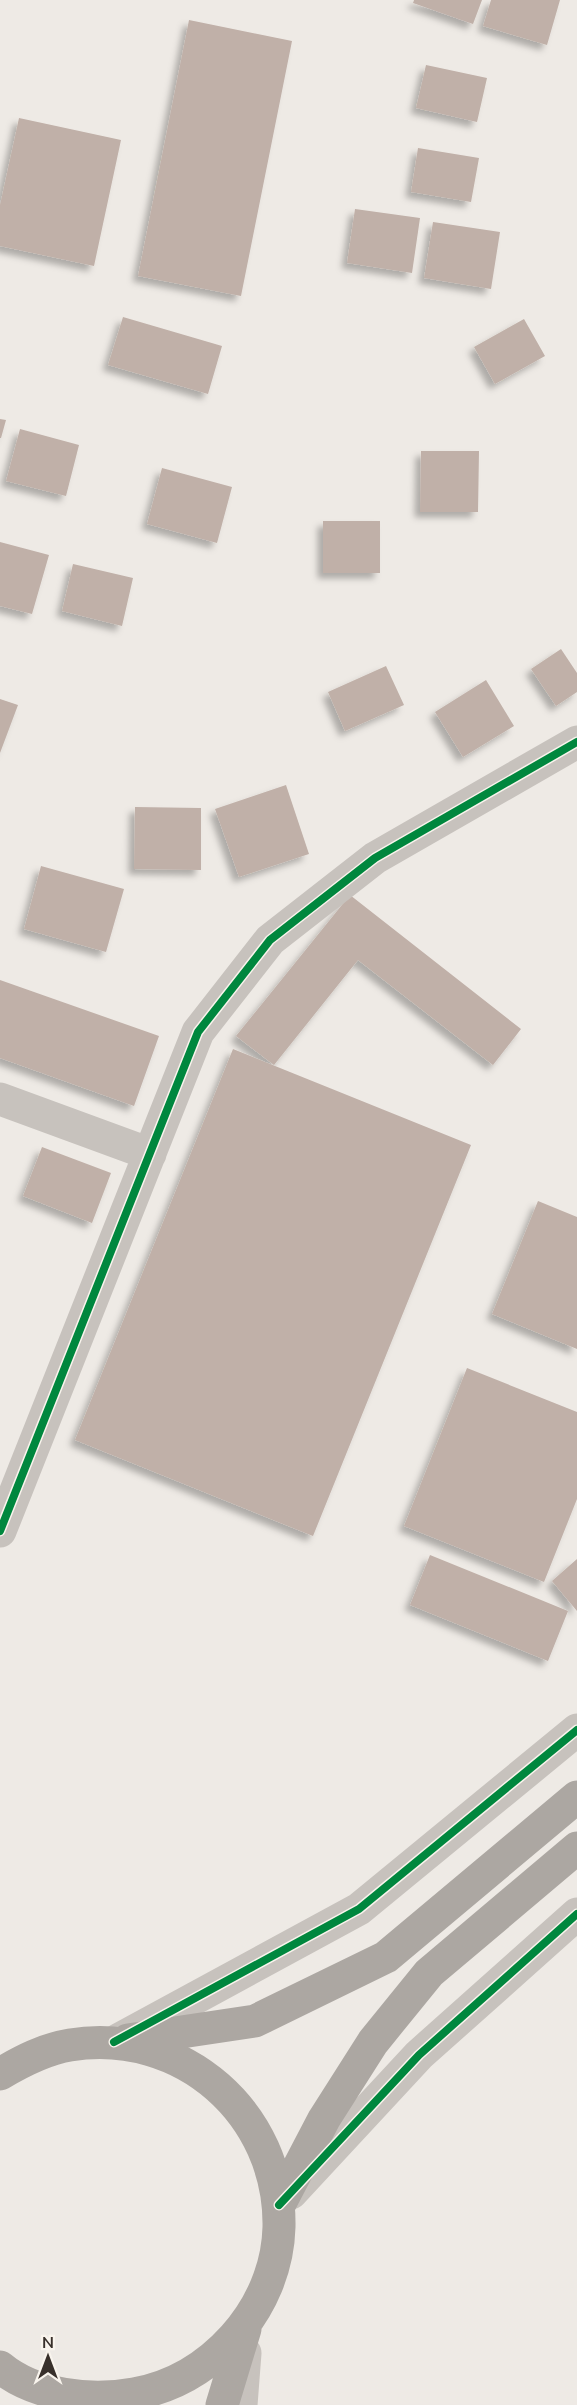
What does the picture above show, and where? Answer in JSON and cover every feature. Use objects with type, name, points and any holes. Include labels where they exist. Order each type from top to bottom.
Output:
[{"type":"main road","points":[[0,2074],[27,2058],[70,2045],[114,2042],[255,2021],[386,1957],[577,1797]]},
{"type":"main road","points":[[279,2205],[324,2119],[373,2042],[429,1973],[577,1848]]},
{"type":"main road","points":[[114,2042],[149,2049],[182,2061],[212,2080],[237,2104],[257,2133],[271,2165],[279,2205],[278,2246],[267,2286],[248,2322],[222,2405]]},
{"type":"main road","points":[[0,2367],[42,2399],[114,2398],[153,2391],[188,2376],[220,2353],[248,2322]]},
{"type":"street","points":[[0,1531],[198,1032],[270,940],[375,858],[577,742]]},
{"type":"street","points":[[0,1099],[150,1154]]},
{"type":"street","points":[[114,2042],[359,1909],[577,1730]]},
{"type":"street","points":[[279,2205],[419,2055],[577,1914]]},
{"type":"street","points":[[241,2405],[248,2322]]},
{"type":"building","points":[[414,0],[482,0],[473,24],[413,3]]},
{"type":"building","points":[[491,0],[560,0],[547,45],[483,26]]},
{"type":"building","points":[[189,20],[292,41],[241,296],[138,276]]},
{"type":"building","points":[[426,65],[487,78],[477,122],[416,108]]},
{"type":"building","points":[[19,118],[121,140],[94,266],[0,246],[0,205]]},
{"type":"building","points":[[418,148],[479,158],[471,202],[411,192]]},
{"type":"building","points":[[355,209],[420,218],[412,273],[347,263]]},
{"type":"building","points":[[433,222],[500,232],[491,289],[424,278]]},
{"type":"building","points":[[123,317],[222,346],[208,394],[108,365]]},
{"type":"building","points":[[524,319],[545,356],[495,384],[474,347]]},
{"type":"building","points":[[0,419],[6,420],[1,438],[0,438]]},
{"type":"building","points":[[20,429],[79,445],[66,496],[6,481]]},
{"type":"building","points":[[421,451],[479,451],[478,512],[420,512]]},
{"type":"building","points":[[162,468],[232,487],[217,543],[147,524]]},
{"type":"building","points":[[323,521],[380,521],[380,573],[323,573]]},
{"type":"building","points":[[0,542],[49,555],[32,614],[0,606]]},
{"type":"building","points":[[73,564],[133,578],[122,626],[62,611]]},
{"type":"building","points":[[561,649],[577,673],[577,692],[556,706],[531,669]]},
{"type":"building","points":[[386,666],[404,705],[345,731],[328,692]]},
{"type":"building","points":[[486,680],[514,726],[463,757],[435,712]]},
{"type":"building","points":[[0,699],[18,705],[0,753]]},
{"type":"building","points":[[286,785],[309,854],[239,877],[215,809]]},
{"type":"building","points":[[135,807],[201,808],[201,870],[134,869]]},
{"type":"building","points":[[41,866],[124,889],[106,952],[24,929]]},
{"type":"building","points":[[350,895],[521,1029],[493,1065],[358,960],[274,1065],[236,1036]]},
{"type":"building","points":[[0,980],[159,1036],[134,1106],[0,1058]]},
{"type":"building","points":[[233,1049],[471,1145],[313,1536],[75,1440]]},
{"type":"building","points":[[42,1147],[111,1173],[92,1223],[23,1196]]},
{"type":"building","points":[[538,1201],[577,1217],[577,1349],[492,1314]]},
{"type":"building","points":[[467,1368],[577,1412],[577,1499],[544,1582],[404,1526]]},
{"type":"building","points":[[430,1555],[568,1611],[548,1661],[410,1605]]},
{"type":"building","points":[[577,1559],[577,1611],[552,1581]]},
{"type":"cycle path","points":[[0,1531],[198,1032],[270,940],[375,858],[577,742]]},
{"type":"cycle path","points":[[114,2042],[359,1909],[577,1730]]},
{"type":"cycle path","points":[[279,2205],[419,2055],[577,1914]]}]
